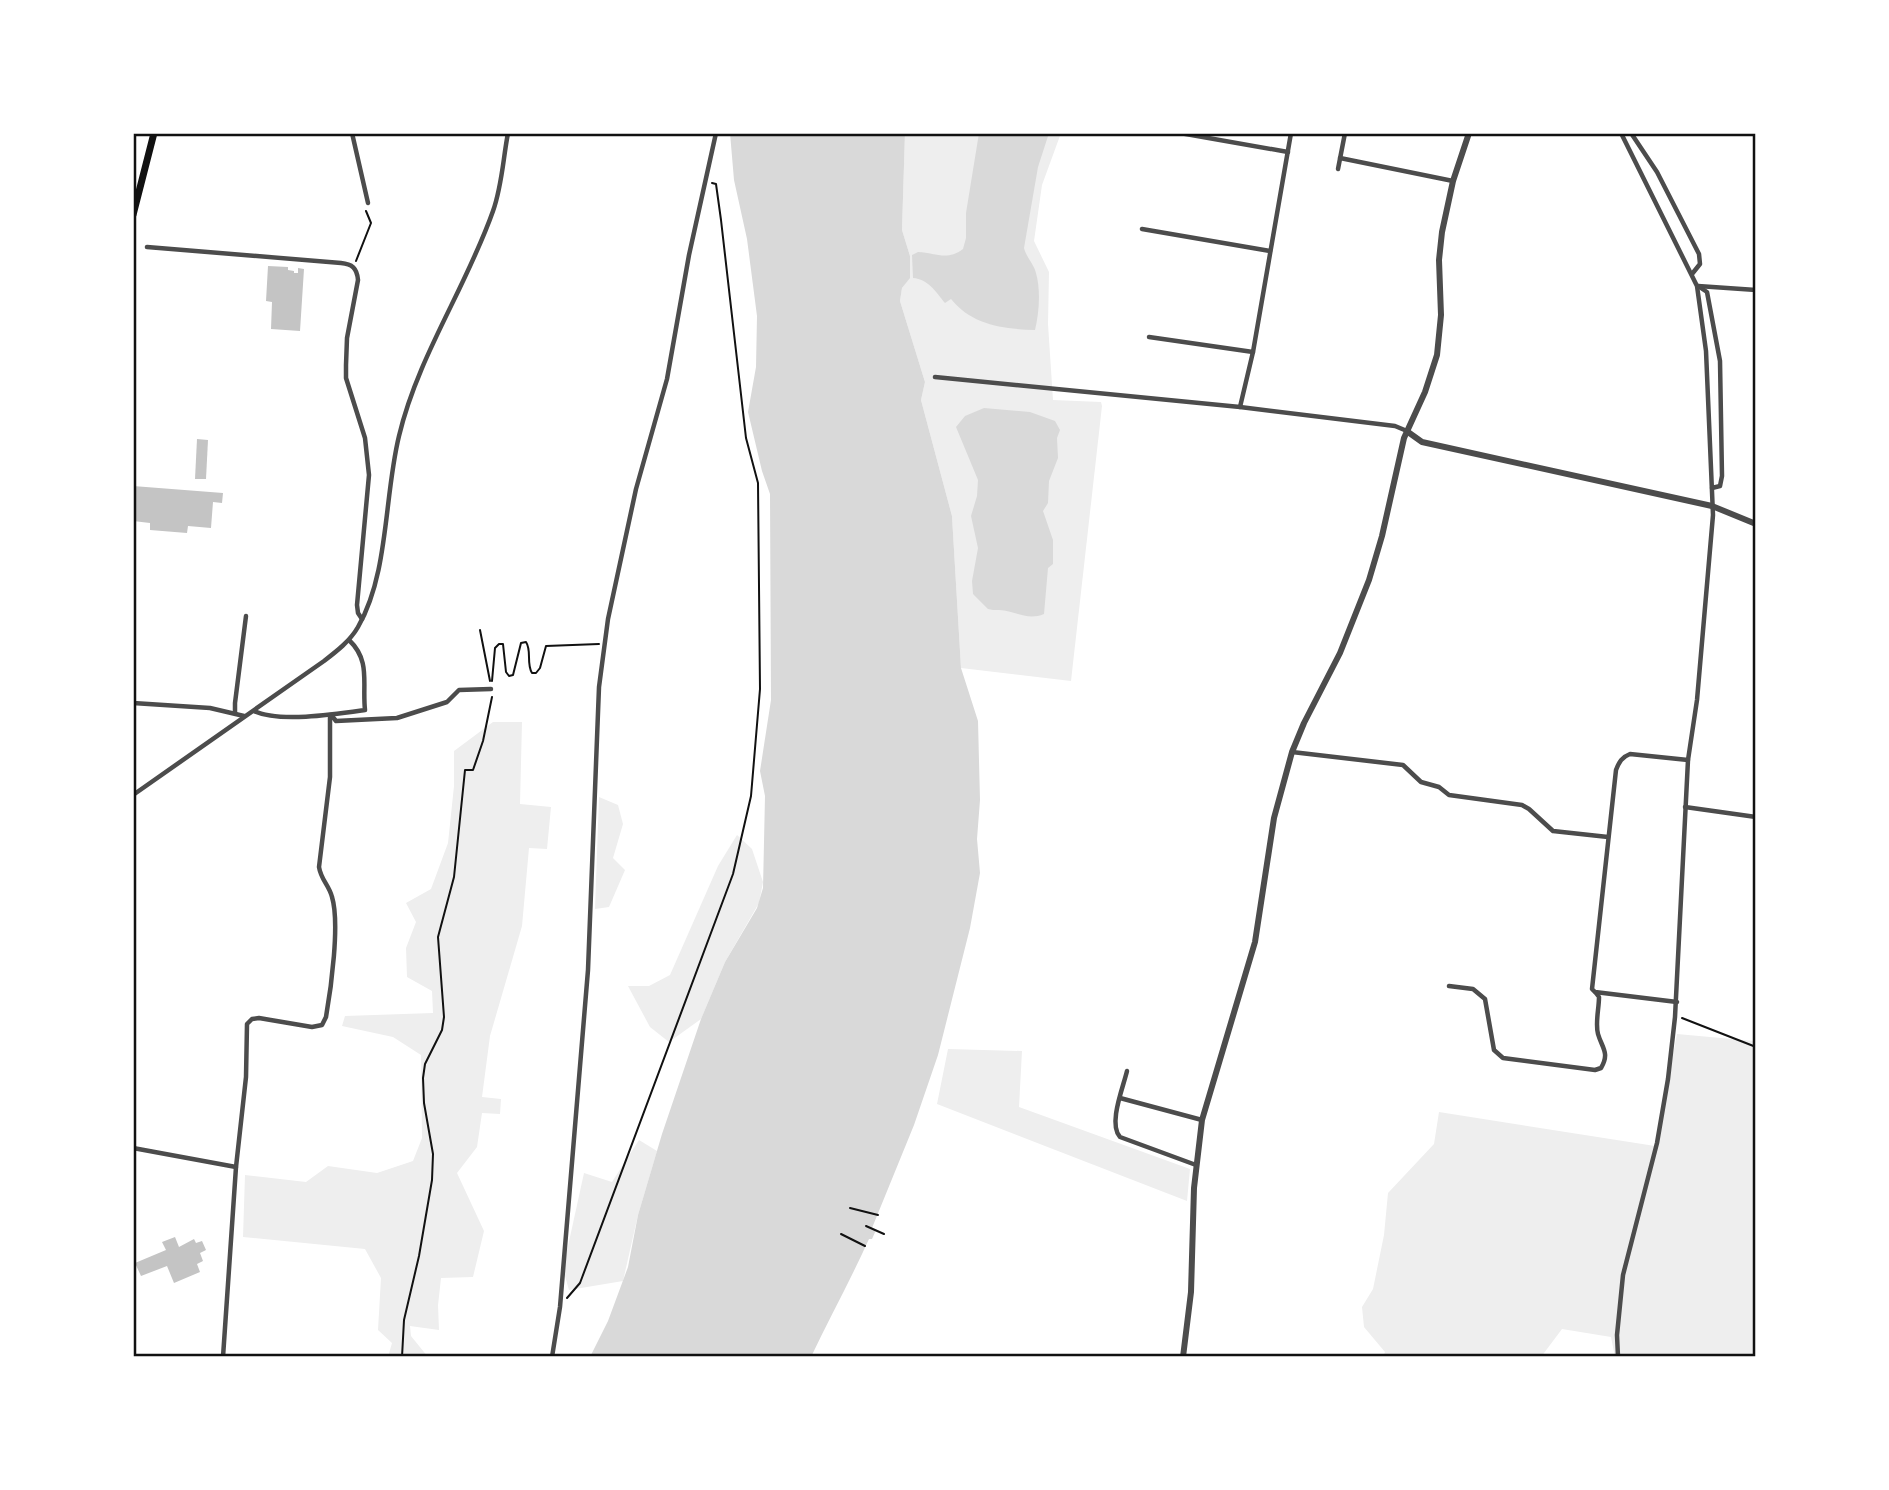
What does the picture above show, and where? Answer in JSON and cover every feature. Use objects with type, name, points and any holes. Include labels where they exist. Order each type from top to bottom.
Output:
[{"type":"main road","points":[[133,215],[154,133]]},
{"type":"street","points":[[352,133],[368,203]]},
{"type":"street","points":[[133,794],[324,661],[349,640],[362,619],[377,579],[390,484],[402,425],[431,345],[468,271],[494,210],[508,133]]},
{"type":"street","points":[[552,1357],[560,1307],[588,970],[599,687],[604,644],[636,489],[667,379],[689,255],[716,133]]},
{"type":"street","points":[[1180,133],[1287,152]]},
{"type":"street","points":[[1240,407],[1253,352],[1291,133]]},
{"type":"street","points":[[1338,169],[1345,133]]},
{"type":"street","points":[[1183,1357],[1192,1284],[1196,1165],[1202,1120],[1255,942],[1274,818],[1292,752],[1340,653],[1369,580],[1401,451],[1437,355],[1441,315],[1441,232],[1453,181],[1469,133]]},
{"type":"street","points":[[1618,1357],[1617,1335],[1623,1275],[1657,1143],[1677,1002],[1688,760],[1697,700],[1712,506],[1706,351],[1697,286],[1621,133]]},
{"type":"street","points":[[1631,133],[1657,172],[1699,254],[1700,264],[1692,274]]},
{"type":"street","points":[[1340,158],[1453,181]]},
{"type":"street","points":[[1142,229],[1270,251]]},
{"type":"street","points":[[146,247],[341,263],[354,267],[358,280],[347,338],[345,365],[348,386],[365,438],[369,475],[357,605],[362,619]]},
{"type":"street","points":[[1697,286],[1756,290]]},
{"type":"street","points":[[1697,286],[1707,292],[1720,361],[1722,476],[1720,486],[1712,488]]},
{"type":"street","points":[[1149,337],[1253,352]]},
{"type":"street","points":[[935,377],[1240,407],[1395,426],[1422,442],[1712,506],[1756,524]]},
{"type":"street","points":[[235,713],[246,615]]},
{"type":"street","points":[[253,710],[273,715],[331,715],[365,710],[362,657],[358,648],[349,640]]},
{"type":"street","points":[[331,715],[336,721],[397,718],[447,702],[459,690],[491,689]]},
{"type":"street","points":[[133,703],[199,707],[244,717]]},
{"type":"street","points":[[223,1357],[248,1021],[259,1018],[313,1027],[322,1025],[326,1017],[333,962],[333,908],[332,898],[322,881],[320,867],[330,777],[331,715]]},
{"type":"street","points":[[1292,752],[1403,765],[1421,782],[1439,787],[1449,795],[1522,805],[1529,808],[1553,831],[1608,837]]},
{"type":"street","points":[[1449,986],[1473,989],[1485,999],[1494,1050],[1503,1058],[1595,1070],[1601,1068],[1606,1048],[1598,1033],[1599,998],[1592,989],[1616,770],[1624,757],[1636,754],[1688,760]]},
{"type":"street","points":[[1685,807],[1756,817]]},
{"type":"street","points":[[1595,992],[1677,1002]]},
{"type":"street","points":[[1127,1071],[1114,1123],[1118,1135],[1196,1165]]},
{"type":"street","points":[[1120,1098],[1202,1120]]},
{"type":"street","points":[[133,1148],[236,1167]]},
{"type":"path","points":[[560,1307],[580,1283],[645,1105],[707,949],[733,874],[751,796],[760,689],[758,483],[746,438],[716,184],[706,180]]},
{"type":"path","points":[[354,267],[371,223],[365,208],[368,203]]},
{"type":"path","points":[[402,1357],[404,1320],[419,1256],[432,1180],[433,1153],[422,1078],[425,1064],[442,1030],[444,1017],[438,937],[454,877],[466,770],[473,770],[483,741],[492,697],[480,630]]},
{"type":"path","points":[[491,689],[495,648],[499,644],[503,644],[506,672],[509,676],[516,670],[521,643],[526,642],[529,646],[529,668],[532,673],[536,673],[540,668],[546,646],[604,644]]},
{"type":"path","points":[[1675,1017],[1682,1017],[1756,1048]]},
{"type":"path","points":[[850,1208],[878,1215]]},
{"type":"path","points":[[866,1226],[884,1234]]},
{"type":"path","points":[[841,1234],[865,1246]]},
{"type":"shaded area","points":[[730,133],[905,133],[902,230],[910,256],[910,278],[902,288],[900,301],[925,382],[921,400],[952,516],[961,668],[978,721],[980,800],[977,839],[980,873],[970,928],[938,1055],[914,1125],[872,1228],[876,1230],[872,1239],[869,1239],[811,1357],[590,1357],[608,1321],[628,1267],[638,1215],[701,1019],[725,962],[757,908],[763,888],[765,796],[760,771],[771,700],[770,494],[748,412],[756,367],[757,316],[747,239],[734,180]]},
{"type":"shaded area","points":[[905,133],[1061,133],[1042,185],[1034,241],[1049,272],[1048,324],[1053,400],[1101,402],[1102,406],[1071,681],[961,668],[952,516],[921,400],[925,382],[900,301],[902,288],[910,277],[910,256],[902,230]]},
{"type":"shaded area","points":[[979,133],[1049,133],[1038,167],[1024,248],[1035,270],[1039,287],[1035,330],[1000,327],[978,320],[959,308],[951,299],[945,303],[927,283],[913,278],[912,255],[918,252],[952,255],[963,249]]},
{"type":"shaded area","points":[[984,408],[1030,412],[1055,421],[1060,430],[1057,438],[1058,458],[1049,481],[1048,503],[1043,511],[1053,540],[1053,564],[1048,568],[1044,614],[1038,616],[988,609],[973,594],[972,581],[978,548],[971,516],[978,480],[956,427],[965,416]]},
{"type":"shaded area","points":[[493,722],[522,722],[520,804],[551,807],[547,849],[529,848],[522,926],[490,1036],[482,1097],[501,1099],[500,1114],[482,1113],[477,1147],[457,1173],[484,1231],[473,1277],[441,1278],[439,1330],[410,1326],[411,1336],[428,1357],[388,1357],[392,1343],[378,1330],[381,1278],[365,1249],[243,1237],[245,1175],[306,1182],[328,1166],[377,1173],[413,1161],[422,1138],[421,1055],[393,1037],[342,1026],[345,1016],[433,1013],[432,991],[407,977],[406,948],[416,922],[406,903],[431,889],[448,843],[454,786],[454,751]]},
{"type":"shaded area","points":[[599,797],[618,805],[623,824],[613,858],[625,870],[609,907],[595,909]]},
{"type":"shaded area","points":[[737,835],[752,849],[763,882],[759,903],[725,962],[701,1019],[669,1042],[650,1027],[628,986],[649,986],[670,975],[718,866]]},
{"type":"shaded area","points":[[1756,1028],[1756,1357],[1615,1357],[1611,1337],[1562,1329],[1541,1357],[1383,1357],[1385,1352],[1364,1327],[1362,1307],[1373,1289],[1384,1235],[1388,1193],[1434,1144],[1439,1112],[1655,1146],[1677,1034],[1754,1041]]},
{"type":"shaded area","points":[[948,1049],[1022,1051],[1019,1107],[1190,1169],[1187,1201],[937,1104]]},
{"type":"shaded area","points":[[639,1140],[657,1151],[638,1215],[623,1281],[569,1290],[563,1269],[584,1173],[612,1182]]},
{"type":"building","points":[[268,266],[288,267],[288,270],[294,273],[298,273],[298,268],[304,269],[300,331],[271,329],[272,302],[266,301]]},
{"type":"building","points":[[197,439],[208,440],[206,479],[195,479]]},
{"type":"building","points":[[133,486],[223,493],[222,503],[213,502],[211,528],[188,526],[187,533],[150,530],[150,523],[133,521]]},
{"type":"building","points":[[175,1237],[179,1247],[194,1239],[196,1243],[202,1241],[206,1250],[200,1253],[203,1261],[197,1264],[200,1272],[174,1283],[167,1266],[141,1276],[135,1263],[166,1250],[162,1242]]}]
